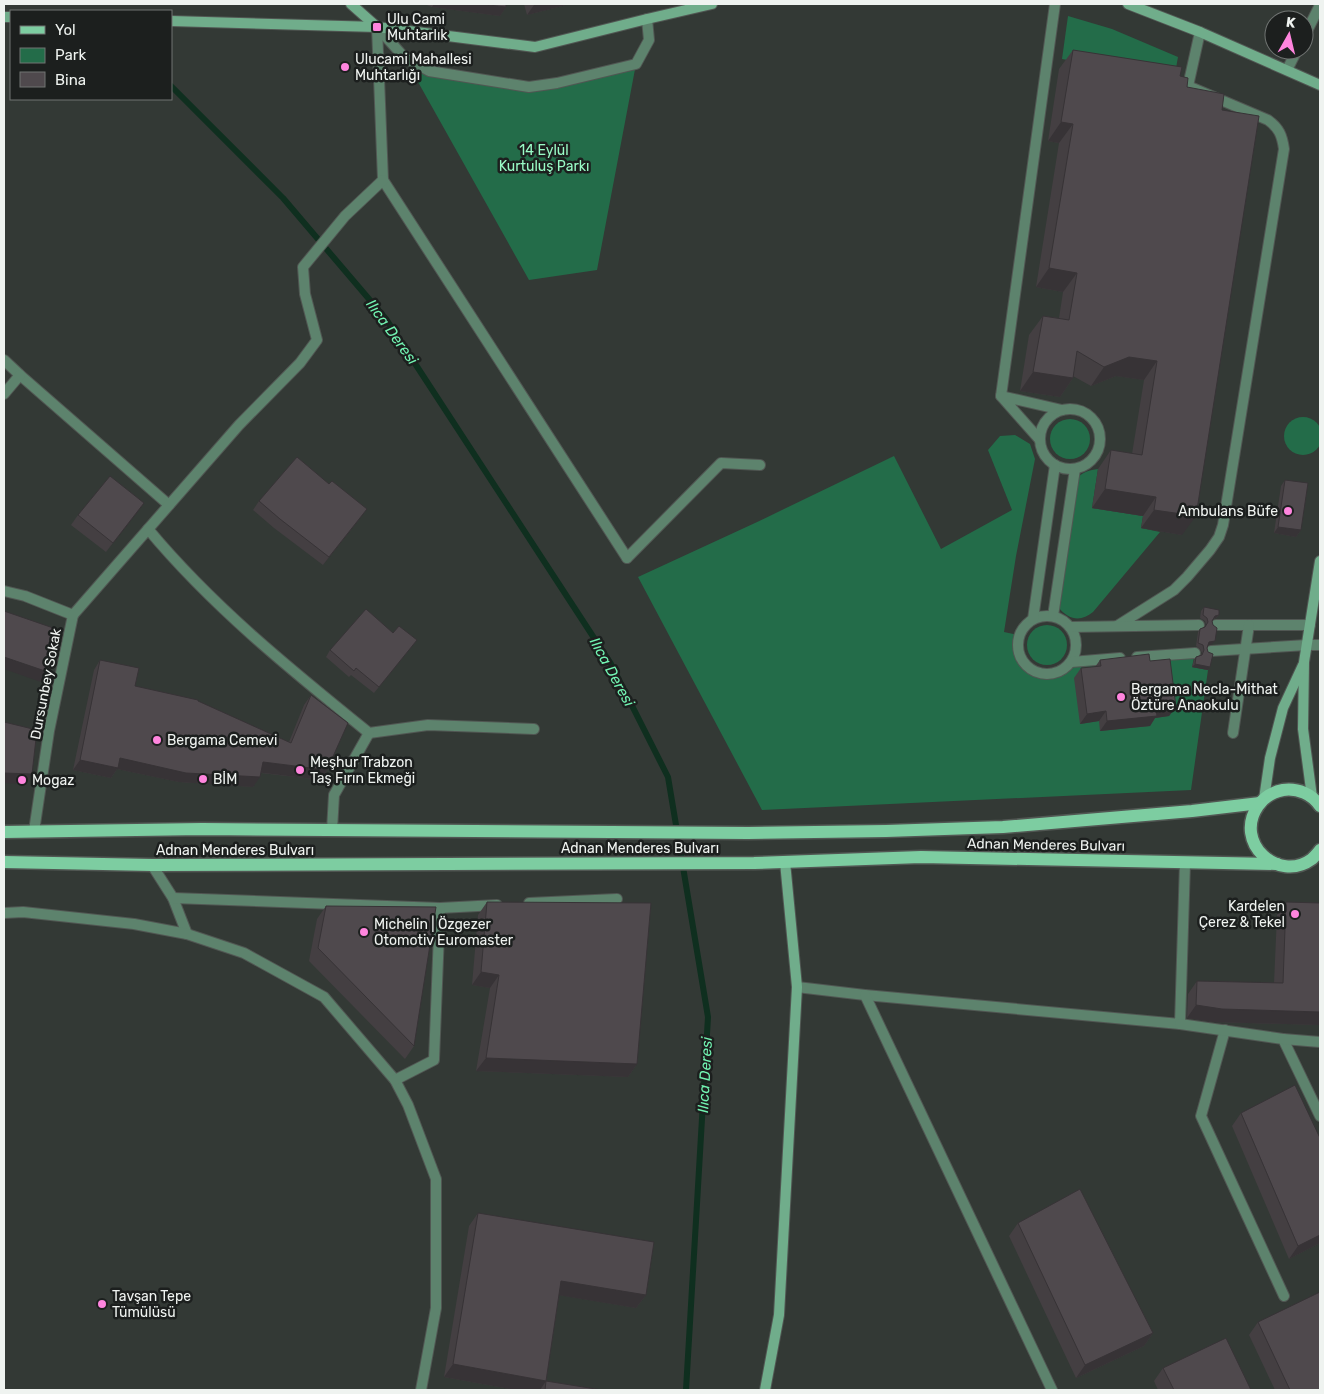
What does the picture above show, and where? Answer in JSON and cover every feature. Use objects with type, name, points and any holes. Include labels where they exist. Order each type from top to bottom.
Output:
[{"type":"main road","points":[[351,4],[377,27]]},
{"type":"main road","points":[[172,21],[377,27],[535,48],[712,4]]},
{"type":"main road","points":[[1128,4],[1200,32],[1320,85]]},
{"type":"main road","points":[[1317,802],[1303,729],[1304,662],[1320,561]]},
{"type":"main road","points":[[1277,864],[1267,860],[1259,853],[1251,834],[1251,823],[1254,812],[1262,801],[1270,758],[1283,708],[1304,662]]},
{"type":"main road","name":"Adnan Menderes Bulvarı","points":[[4,832],[202,829],[615,833],[886,831],[1003,827],[1192,811],[1262,801],[1271,794],[1288,790],[1305,793],[1317,802]]},
{"type":"main road","points":[[1302,864],[1313,858],[1320,850]]},
{"type":"main road","name":"Adnan Menderes Bulvarı","points":[[4,862],[152,865],[754,863],[920,857],[1277,864],[1289,866],[1302,864]]},
{"type":"main road","points":[[765,1390],[779,1315],[797,988],[785,862]]},
{"type":"main road","points":[[1302,864],[1320,864]]},
{"type":"street","points":[[1000,396],[1055,4]]},
{"type":"street","points":[[1314,17],[1320,5]]},
{"type":"street","points":[[377,27],[404,57],[430,71],[529,87],[557,83],[636,64],[649,40],[647,19]]},
{"type":"street","points":[[377,27],[383,180],[627,558],[721,463],[760,465]]},
{"type":"street","points":[[1116,626],[1174,590],[1220,537],[1284,149],[1280,132],[1268,120],[1188,86],[1200,32]]},
{"type":"street","points":[[1287,70],[1292,60]]},
{"type":"street","points":[[73,615],[239,425],[300,363],[316,340],[305,294],[303,267],[345,216],[383,180]]},
{"type":"street","points":[[4,360],[169,505]]},
{"type":"street","points":[[4,394],[20,375]]},
{"type":"street","points":[[1000,396],[1062,410],[1072,409],[1081,411],[1089,416],[1096,423],[1099,432],[1098,450],[1092,459],[1075,469],[1055,465],[1047,459],[1042,450],[1041,430],[1046,421],[1062,410]]},
{"type":"street","points":[[1000,396],[1040,440]]},
{"type":"street","points":[[1034,618],[1055,465]]},
{"type":"street","points":[[1053,616],[1075,469]]},
{"type":"street","points":[[148,529],[174,560],[216,602],[288,667],[369,733],[428,724],[534,729]]},
{"type":"street","name":"Dursunbey Sokak","points":[[4,591],[25,596],[73,615],[49,731],[34,831]]},
{"type":"street","points":[[1053,616],[1062,620],[1070,627],[1076,644],[1071,662],[1056,672],[1047,674],[1030,668],[1023,662],[1018,653],[1017,643],[1018,634],[1028,622],[1034,618],[1053,616]]},
{"type":"street","points":[[1216,624],[1310,624]]},
{"type":"street","points":[[1070,627],[1199,625]]},
{"type":"street","points":[[1234,733],[1249,625]]},
{"type":"street","points":[[1211,651],[1320,645]]},
{"type":"street","points":[[1071,662],[1195,653]]},
{"type":"street","points":[[332,830],[334,796],[369,733]]},
{"type":"street","points":[[1180,1024],[1185,863]]},
{"type":"street","points":[[152,865],[173,898],[187,934]]},
{"type":"street","points":[[173,898],[440,908],[618,899]]},
{"type":"street","points":[[395,1080],[434,1060],[440,908]]},
{"type":"street","points":[[4,914],[23,912],[134,924],[187,934],[244,953],[324,997],[395,1080],[408,1105],[436,1179],[436,1308],[421,1390]]},
{"type":"street","points":[[797,988],[1180,1024],[1283,1039],[1320,1042]]},
{"type":"street","points":[[865,995],[1052,1390]]},
{"type":"street","points":[[1225,1030],[1201,1116],[1284,1296]]},
{"type":"street","points":[[1283,1039],[1320,1116]]},
{"type":"green space","points":[[1068,16],[1112,29],[1178,57],[1174,79],[1062,59]]},
{"type":"green space","name":"14 Eylül Kurtuluş Parkı","points":[[404,57],[430,71],[529,87],[636,64],[597,270],[529,280]]},
{"type":"green space","points":[[1303,417],[1310,418],[1316,423],[1321,429],[1321,443],[1316,449],[1310,454],[1303,455],[1296,454],[1290,449],[1285,443],[1284,436],[1285,429],[1290,423],[1296,418]]},
{"type":"green space","points":[[1074,419],[1081,422],[1087,428],[1090,439],[1089,447],[1081,456],[1074,459],[1066,459],[1059,456],[1051,447],[1050,435],[1053,428],[1062,420]]},
{"type":"green space","points":[[1015,435],[1030,444],[1035,459],[1016,556],[1004,632],[1018,635],[1018,647],[1026,665],[1034,671],[1042,673],[1052,673],[1071,662],[1195,653],[1192,667],[1208,670],[1191,790],[762,810],[638,577],[894,456],[941,549],[1012,510],[988,450],[1000,436]]},
{"type":"green space","points":[[1098,469],[1092,508],[1143,516],[1141,528],[1160,532],[1093,612],[1084,617],[1075,618],[1067,615],[1059,608],[1078,477]]},
{"type":"green space","points":[[1051,625],[1058,628],[1064,634],[1067,645],[1066,653],[1058,662],[1051,665],[1043,665],[1036,662],[1028,653],[1027,641],[1030,634],[1039,626]]},
{"type":"building","points":[[480,4],[506,4],[506,7]]},
{"type":"building","points":[[1073,50],[1182,67],[1180,76],[1188,78],[1187,87],[1224,94],[1222,110],[1259,116],[1196,516],[1154,510],[1156,497],[1105,489],[1111,450],[1142,455],[1157,361],[1129,357],[1104,367],[1077,351],[1073,378],[1033,372],[1043,316],[1069,320],[1077,273],[1049,268],[1073,124],[1061,122]]},
{"type":"building","points":[[297,457],[329,484],[332,481],[367,509],[329,557],[259,501]]},
{"type":"building","points":[[110,476],[144,503],[113,543],[78,515]]},
{"type":"building","name":"Ambulans Büfe","points":[[1285,480],[1308,483],[1301,530],[1278,527]]},
{"type":"building","points":[[1204,607],[1219,610],[1219,615],[1215,616],[1212,621],[1213,625],[1217,628],[1215,641],[1209,642],[1207,648],[1208,652],[1213,654],[1210,667],[1195,664],[1196,657],[1202,655],[1204,650],[1203,645],[1198,643],[1200,629],[1205,627],[1208,622],[1207,618],[1203,615]]},
{"type":"building","points":[[366,609],[393,633],[399,626],[417,640],[379,687],[356,668],[354,671],[330,650]]},
{"type":"building","points":[[4,611],[62,631],[48,672],[4,657]]},
{"type":"building","name":"Bergama Necla-Mithat Öztüre Anaokulu","points":[[1149,654],[1150,661],[1170,659],[1176,707],[1156,709],[1157,716],[1107,721],[1106,711],[1087,714],[1081,668],[1101,666],[1100,660]]},
{"type":"building","points":[[100,660],[139,668],[135,686],[198,700],[291,743],[311,695],[348,723],[327,770],[263,762],[260,777],[186,773],[120,758],[118,768],[80,760]]},
{"type":"building","points":[[4,722],[37,730],[32,774],[4,773]]},
{"type":"building","points":[[487,902],[651,903],[637,1064],[486,1058],[499,975],[481,972]]},
{"type":"building","points":[[1286,902],[1320,903],[1320,1012],[1222,1009],[1196,1005],[1197,981],[1283,983]]},
{"type":"building","points":[[326,906],[436,907],[414,1046],[318,948]]},
{"type":"building","points":[[1295,1085],[1320,1138],[1320,1235],[1298,1246],[1241,1113]]},
{"type":"building","points":[[1080,1189],[1153,1333],[1085,1365],[1018,1223]]},
{"type":"building","points":[[478,1213],[654,1242],[646,1295],[561,1281],[546,1381],[453,1364]]},
{"type":"building","points":[[1320,1292],[1320,1390],[1290,1390],[1258,1322]]},
{"type":"building","points":[[1226,1338],[1251,1390],[1174,1390],[1163,1368]]},
{"type":"building","points":[[546,1381],[602,1390],[545,1390]]},
{"type":"waterway","name":"Ilıca Deresi","points":[[172,87],[283,198],[386,319],[611,664],[668,777],[708,1017],[686,1390]]},
{"type":"place","name":"Ulu Cami Muhtarlık","points":[[377,27]]},
{"type":"place","name":"Ulucami Mahallesi Muhtarlığı","points":[[345,67]]},
{"type":"place","name":"Ambulans Büfe","points":[[1288,511]]},
{"type":"place","name":"Bergama Necla-Mithat Öztüre Anaokulu","points":[[1121,697]]},
{"type":"place","name":"Bergama Cemevi","points":[[157,740]]},
{"type":"place","name":"Meşhur Trabzon Taş Fırın Ekmeği","points":[[300,770]]},
{"type":"place","name":"BİM","points":[[203,779]]},
{"type":"place","name":"Mogaz","points":[[22,780]]},
{"type":"place","name":"Kardelen Çerez & Tekel","points":[[1295,914]]},
{"type":"place","name":"Michelin | Özgezer Otomotiv Euromaster","points":[[364,932]]},
{"type":"place","name":"Tavşan Tepe Tümülüsü","points":[[102,1304]]}]
